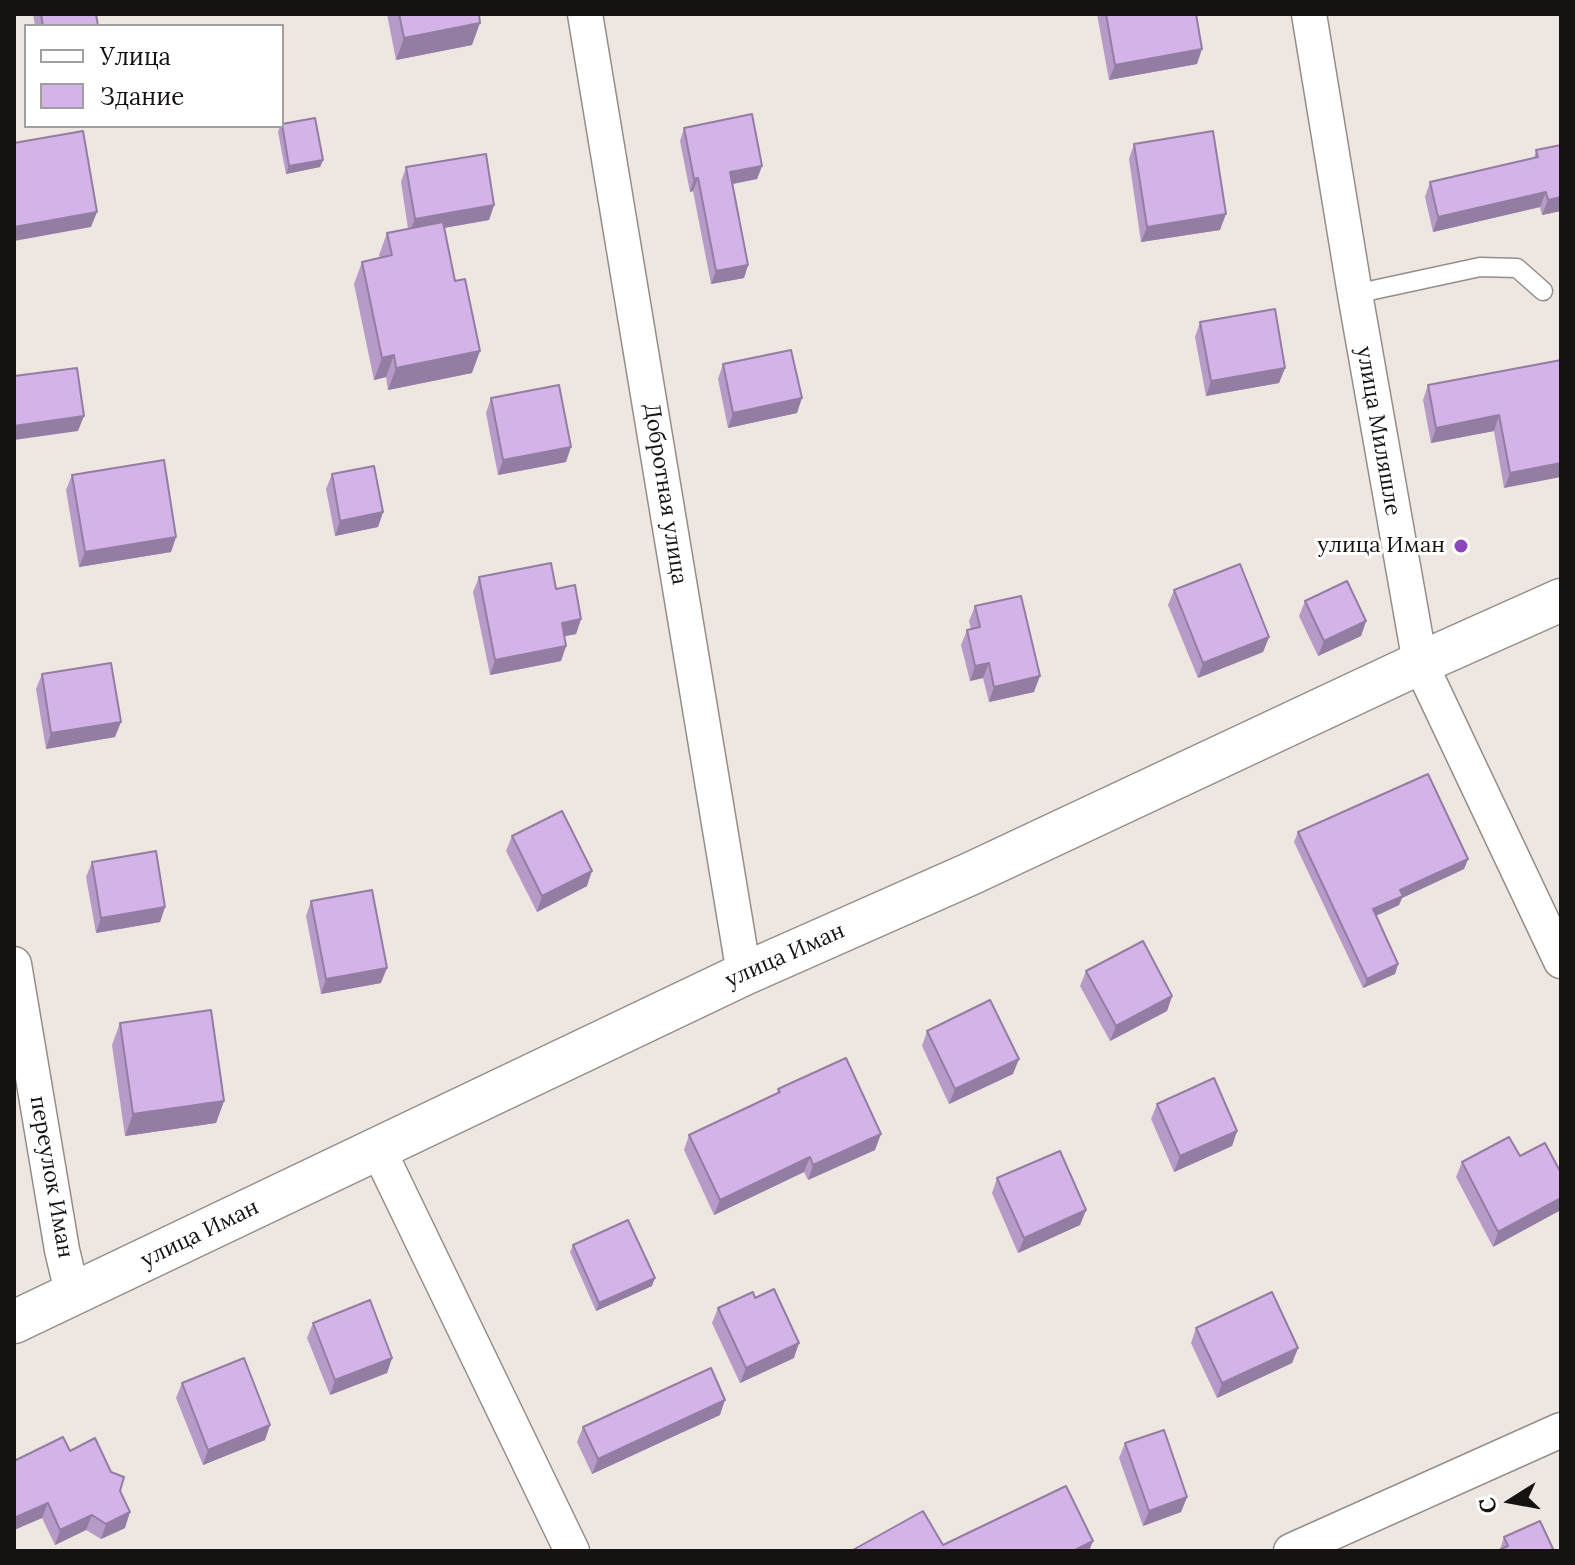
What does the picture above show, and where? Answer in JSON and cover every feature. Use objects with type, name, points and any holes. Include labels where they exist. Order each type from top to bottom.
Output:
[{"type":"street","name":"Добротная улица","points":[[585,14],[744,974]]},
{"type":"street","name":"улица Миляшле","points":[[1309,14],[1420,663],[1561,961]]},
{"type":"street","name":"улица Иман","points":[[14,1322],[744,974],[970,874],[1561,600]]},
{"type":"street","name":"переулок Иман","points":[[14,964],[62,1250],[73,1296]]},
{"type":"street","points":[[378,1149],[572,1551]]},
{"type":"street","points":[[1291,1551],[1561,1430]]},
{"type":"lane","points":[[1355,294],[1480,267],[1517,268],[1543,291]]},
{"type":"building","points":[[41,14],[96,14],[98,24],[43,24]]},
{"type":"building","points":[[399,14],[479,14],[480,23],[404,38]]},
{"type":"building","points":[[1106,14],[1196,14],[1202,49],[1115,65]]},
{"type":"building","points":[[752,114],[762,166],[730,172],[748,265],[716,271],[698,178],[694,179],[684,128]]},
{"type":"building","points":[[315,118],[323,160],[289,166],[284,124]]},
{"type":"building","points":[[83,131],[97,212],[14,227],[14,143]]},
{"type":"building","points":[[1213,131],[1226,214],[1147,227],[1134,144]]},
{"type":"building","points":[[1561,145],[1561,197],[1548,200],[1546,192],[1438,217],[1430,182],[1538,157],[1536,150]]},
{"type":"building","points":[[486,154],[494,205],[415,219],[406,167]]},
{"type":"building","points":[[443,222],[455,281],[465,279],[480,351],[396,368],[394,355],[382,358],[362,262],[392,255],[387,233]]},
{"type":"building","points":[[1275,309],[1285,368],[1211,381],[1200,322]]},
{"type":"building","points":[[791,350],[802,398],[733,413],[723,364]]},
{"type":"building","points":[[1561,360],[1561,463],[1510,473],[1499,415],[1436,428],[1428,385]]},
{"type":"building","points":[[77,368],[84,416],[14,426],[14,376]]},
{"type":"building","points":[[559,385],[571,447],[503,460],[491,398]]},
{"type":"building","points":[[164,460],[176,537],[85,552],[72,475]]},
{"type":"building","points":[[374,466],[383,512],[340,521],[332,474]]},
{"type":"building","points":[[551,563],[556,589],[575,585],[581,619],[562,623],[566,646],[495,660],[479,577]]},
{"type":"building","points":[[1240,564],[1269,637],[1203,663],[1174,590]]},
{"type":"building","points":[[1347,581],[1366,621],[1324,641],[1305,601]]},
{"type":"building","points":[[1021,596],[1040,676],[994,687],[989,663],[975,666],[967,630],[980,627],[975,606]]},
{"type":"building","points":[[111,663],[121,722],[51,733],[42,674]]},
{"type":"building","points":[[1428,774],[1468,859],[1400,890],[1403,896],[1373,909],[1398,964],[1367,979],[1298,832]]},
{"type":"building","points":[[562,811],[592,871],[542,896],[512,836]]},
{"type":"building","points":[[156,851],[165,907],[101,918],[92,862]]},
{"type":"building","points":[[372,890],[387,968],[326,979],[311,901]]},
{"type":"building","points":[[1143,941],[1172,996],[1116,1026],[1086,971]]},
{"type":"building","points":[[990,1000],[1019,1059],[955,1089],[927,1031]]},
{"type":"building","points":[[211,1010],[224,1101],[133,1114],[120,1023]]},
{"type":"building","points":[[846,1058],[881,1134],[813,1165],[810,1157],[720,1200],[689,1135]]},
{"type":"building","points":[[1214,1078],[1237,1131],[1180,1156],[1157,1104]]},
{"type":"building","points":[[1509,1137],[1520,1156],[1545,1143],[1561,1173],[1561,1198],[1498,1232],[1462,1162]]},
{"type":"building","points":[[1060,1151],[1086,1210],[1024,1238],[997,1178]]},
{"type":"building","points":[[628,1220],[655,1278],[599,1303],[573,1245]]},
{"type":"building","points":[[774,1289],[799,1343],[746,1368],[718,1308],[753,1292],[755,1298]]},
{"type":"building","points":[[1272,1292],[1298,1348],[1222,1383],[1196,1328]]},
{"type":"building","points":[[370,1300],[392,1358],[335,1380],[313,1323]]},
{"type":"building","points":[[244,1358],[270,1425],[208,1450],[182,1383]]},
{"type":"building","points":[[711,1368],[725,1400],[598,1459],[583,1427]]},
{"type":"building","points":[[1164,1430],[1187,1497],[1149,1511],[1125,1443]]},
{"type":"building","points":[[63,1437],[70,1451],[95,1438],[111,1472],[124,1477],[120,1491],[130,1512],[106,1524],[92,1515],[60,1530],[48,1503],[14,1518],[14,1461]]},
{"type":"building","points":[[1066,1486],[1093,1541],[1073,1551],[851,1551],[923,1511],[943,1545]]},
{"type":"building","points":[[1540,1521],[1554,1551],[1497,1551],[1508,1546],[1504,1537]]},
{"type":"place","name":"улица Иман","points":[[1461,546]]}]
